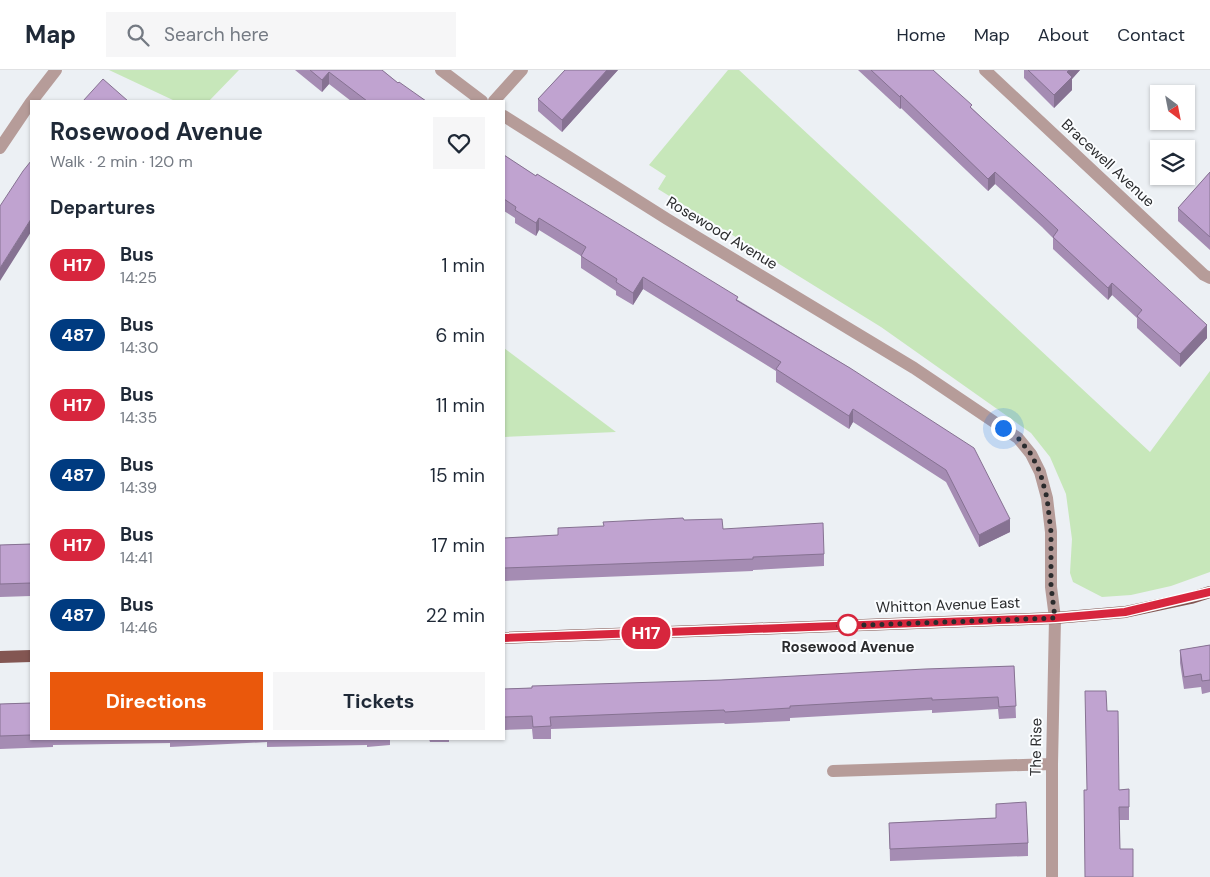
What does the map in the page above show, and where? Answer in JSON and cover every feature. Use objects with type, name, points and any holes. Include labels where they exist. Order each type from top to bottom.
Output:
[{"type":"main road","name":"Whitton Avenue East","points":[[505,638],[1055,618],[1125,612],[1210,592]]},
{"type":"main road","points":[[0,657],[30,656]]},
{"type":"street","points":[[32,100],[56,70]]},
{"type":"street","points":[[441,70],[481,100]]},
{"type":"street","points":[[495,100],[522,70]]},
{"type":"street","name":"Bracewell Avenue","points":[[985,70],[1204,275],[1210,278]]},
{"type":"street","points":[[0,148],[30,103]]},
{"type":"street","name":"Rosewood Avenue","points":[[505,117],[668,219],[914,368],[1018,438],[1031,454],[1040,472],[1047,498],[1051,532],[1051,586],[1055,618]]},
{"type":"street","name":"The Rise","points":[[1052,877],[1055,618]]},
{"type":"street","points":[[833,771],[1052,764]]},
{"type":"green space","points":[[109,70],[239,70],[210,100],[173,100]]},
{"type":"green space","points":[[728,70],[739,70],[1150,452],[1210,371],[1210,572],[1171,586],[1131,595],[1102,597],[1073,582],[1070,573],[1072,539],[1066,494],[1050,457],[1031,433],[881,327],[658,189],[666,176],[649,165]]},
{"type":"green space","points":[[505,349],[616,432],[505,437]]},
{"type":"building","points":[[310,70],[382,70],[425,100],[366,100],[329,72],[322,80]]},
{"type":"building","points":[[565,70],[607,70],[562,120],[538,99]]},
{"type":"building","points":[[871,70],[933,70],[972,105],[970,107],[1207,325],[1180,354],[1137,316],[1142,310],[1112,283],[1108,288],[1053,237],[1058,230],[1042,215],[995,172],[988,179],[901,95],[900,97]]},
{"type":"building","points":[[1028,70],[1069,70],[1067,72],[1072,77],[1054,95]]},
{"type":"building","points":[[103,79],[127,100],[84,100]]},
{"type":"building","points":[[505,156],[738,297],[736,300],[850,368],[974,448],[1010,519],[979,535],[946,470],[853,409],[849,416],[776,369],[781,362],[643,277],[633,293],[616,282],[617,279],[581,256],[586,247],[539,218],[536,223],[515,210],[516,207],[505,200]]},
{"type":"building","points":[[30,162],[30,221],[0,268],[0,206]]},
{"type":"building","points":[[1210,172],[1210,237],[1178,208]]},
{"type":"building","points":[[683,518],[684,520],[722,519],[723,529],[823,523],[824,554],[753,557],[753,559],[505,568],[505,538],[558,535],[558,528],[604,526],[603,522]]},
{"type":"building","points":[[30,544],[30,583],[0,584],[0,545]]},
{"type":"building","points":[[1210,645],[1210,680],[1202,681],[1201,674],[1184,677],[1180,650]]},
{"type":"building","points":[[1014,666],[1016,706],[999,707],[998,697],[932,700],[932,698],[790,706],[790,708],[725,712],[724,710],[550,717],[551,726],[533,727],[532,716],[505,717],[505,689],[532,688],[532,686],[721,680]]},
{"type":"building","points":[[1085,691],[1106,691],[1107,711],[1118,711],[1119,790],[1129,789],[1129,807],[1119,807],[1120,849],[1133,849],[1133,877],[1085,877],[1084,790],[1087,790]]},
{"type":"building","points":[[30,703],[30,735],[0,736],[0,704]]},
{"type":"building","points":[[1026,802],[1028,843],[890,849],[889,823],[996,818],[996,804]]},
{"type":"bus line","name":"H17","points":[[505,638],[1055,618],[1125,612],[1210,592]]},
{"type":"place","name":"Rosewood Avenue","points":[[848,625]]},
{"type":"route","points":[[848,625],[838,626],[1055,618],[1051,586],[1051,532],[1047,498],[1040,472],[1031,454],[1018,438],[1003,428]]}]
